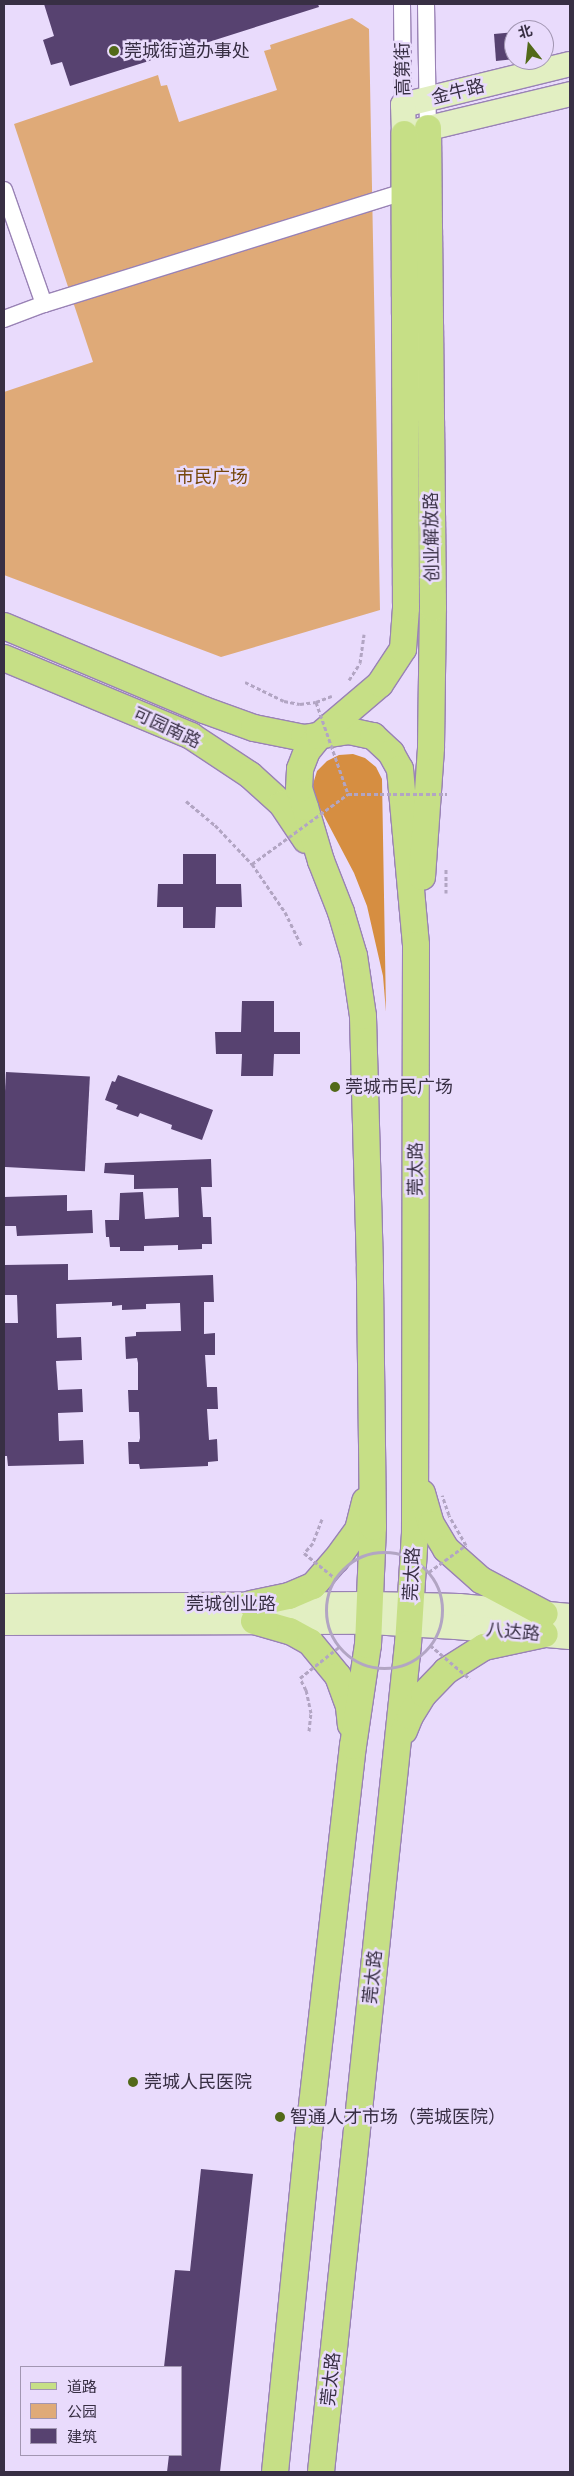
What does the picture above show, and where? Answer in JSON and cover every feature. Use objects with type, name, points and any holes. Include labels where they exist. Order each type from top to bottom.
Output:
[{"type":"main road","name":"创业解放路","points":[[321,861],[300,789],[300,769],[307,751],[342,701],[380,684],[403,649],[406,608],[404,192],[416,131]]},
{"type":"main road","name":"创业解放路","points":[[416,131],[433,608],[431,756],[416,945]]},
{"type":"main road","name":"可园南路","points":[[4,626],[204,710],[254,728],[304,738],[319,736]]},
{"type":"main road","name":"可园南路","points":[[4,658],[191,736],[250,775],[282,804],[321,861]]},
{"type":"main road","points":[[254,728],[305,722],[342,701]]},
{"type":"main road","name":"莞太路","points":[[319,736],[349,731],[373,736],[391,754],[400,769],[416,945],[416,1474],[410,1615],[321,2472]]},
{"type":"main road","points":[[275,2472],[307,2149],[370,1613],[374,1469],[363,1016],[354,956],[341,912],[321,861]]},
{"type":"main road","points":[[253,1613],[313,1586],[336,1560],[358,1530],[374,1469]]},
{"type":"main road","points":[[416,1474],[431,1524],[446,1549],[481,1580],[553,1622]]},
{"type":"main road","points":[[253,1613],[310,1642],[338,1676],[348,1707],[353,1746]]},
{"type":"main road","points":[[397,1748],[410,1716],[424,1694],[446,1671],[484,1647],[553,1622]]},
{"type":"street","name":"高第街","points":[[402,4],[404,105],[416,131]]},
{"type":"street","name":"高第街","points":[[416,131],[427,100],[426,4]]},
{"type":"street","name":"金牛路","points":[[404,105],[570,64]]},
{"type":"street","points":[[416,131],[570,94]]},
{"type":"street","points":[[4,190],[44,304]]},
{"type":"street","points":[[4,319],[44,304],[404,192]]},
{"type":"street","name":"莞城创业路","points":[[4,1606],[253,1613],[370,1613],[457,1616]]},
{"type":"street","name":"莞城创业路","points":[[4,1622],[253,1613]]},
{"type":"street","name":"八达路","points":[[457,1616],[553,1622],[570,1637]]},
{"type":"path","points":[[345,685],[360,663],[364,634]]},
{"type":"path","points":[[245,682],[284,701],[300,704],[342,701]]},
{"type":"path","points":[[316,702],[348,794]]},
{"type":"path","points":[[252,864],[348,794],[447,794]]},
{"type":"path","points":[[186,801],[215,825],[252,864],[285,912],[301,945]]},
{"type":"path","points":[[429,1572],[466,1544],[453,1522],[442,1495]]},
{"type":"path","points":[[322,1519],[313,1543],[304,1553],[335,1578]]},
{"type":"path","points":[[392,1551],[404,1554],[417,1561],[429,1572],[441,1595],[443,1609],[437,1634],[430,1645],[416,1659],[402,1665],[380,1668],[357,1662],[339,1647],[328,1629],[326,1619],[327,1594],[341,1569],[358,1557],[372,1552],[392,1551]]},
{"type":"path","points":[[430,1645],[470,1679]]},
{"type":"path","points":[[309,1731],[311,1713],[306,1690],[300,1678],[339,1647]]},
{"type":"green space","name":"市民广场","points":[[352,18],[369,29],[380,610],[221,657],[4,575],[4,392],[93,362],[14,124],[158,75],[161,86],[167,85],[179,122],[277,90],[264,51],[271,49],[270,45]]},
{"type":"shaded area","points":[[353,754],[365,758],[376,767],[382,779],[386,1012],[383,976],[367,906],[354,873],[314,797],[313,784],[317,771],[327,761],[339,755]]},
{"type":"building","name":"莞城街道办事处","points":[[44,4],[318,4],[319,7],[70,86],[62,62],[51,65],[43,40],[54,36]]},
{"type":"building","points":[[504,33],[504,60],[496,61],[494,34]]},
{"type":"building","points":[[183,854],[216,854],[216,884],[241,884],[242,907],[216,907],[215,928],[183,928],[183,907],[157,907],[158,884],[183,884]]},
{"type":"building","points":[[242,1001],[274,1001],[274,1032],[300,1032],[300,1054],[274,1054],[273,1076],[241,1076],[242,1054],[216,1054],[215,1032],[241,1032]]},
{"type":"building","points":[[6,1072],[90,1076],[85,1171],[4,1167]]},
{"type":"building","points":[[118,1075],[213,1110],[202,1140],[171,1129],[172,1125],[140,1113],[138,1117],[116,1109],[118,1105],[105,1100],[112,1081],[115,1082]]},
{"type":"building","points":[[211,1159],[212,1187],[201,1187],[203,1217],[211,1217],[212,1244],[202,1244],[202,1249],[178,1250],[178,1245],[144,1246],[144,1251],[120,1251],[120,1247],[110,1247],[109,1237],[106,1237],[105,1220],[119,1220],[120,1193],[143,1192],[145,1219],[179,1217],[178,1188],[134,1189],[134,1175],[104,1173],[105,1163]]},
{"type":"building","points":[[67,1195],[67,1211],[92,1210],[93,1233],[17,1236],[16,1226],[4,1226],[4,1197]]},
{"type":"building","points":[[68,1264],[68,1280],[213,1275],[214,1302],[204,1302],[204,1334],[215,1333],[215,1355],[205,1355],[207,1387],[217,1387],[218,1409],[207,1409],[209,1440],[217,1439],[218,1461],[208,1462],[208,1466],[140,1469],[139,1464],[129,1464],[128,1442],[139,1442],[140,1438],[139,1412],[129,1412],[128,1390],[138,1390],[138,1363],[137,1358],[126,1359],[125,1337],[136,1336],[136,1332],[181,1331],[180,1303],[146,1304],[146,1309],[122,1310],[122,1305],[112,1306],[112,1302],[56,1304],[57,1338],[81,1337],[82,1360],[56,1361],[58,1390],[82,1389],[83,1412],[58,1413],[59,1441],[83,1440],[84,1464],[8,1466],[7,1456],[4,1456],[4,1323],[18,1323],[17,1295],[4,1295],[4,1265]]},
{"type":"building","points":[[201,2169],[253,2174],[220,2472],[167,2472],[169,2456],[182,2456],[182,2366],[164,2366],[175,2270],[190,2271]]},
{"type":"place","name":"莞城街道办事处","points":[[114,51]]},
{"type":"place","name":"莞城市民广场","points":[[335,1087]]},
{"type":"place","name":"莞城人民医院","points":[[133,2082]]},
{"type":"place","name":"智通人才市场（莞城医院）","points":[[280,2117]]}]
